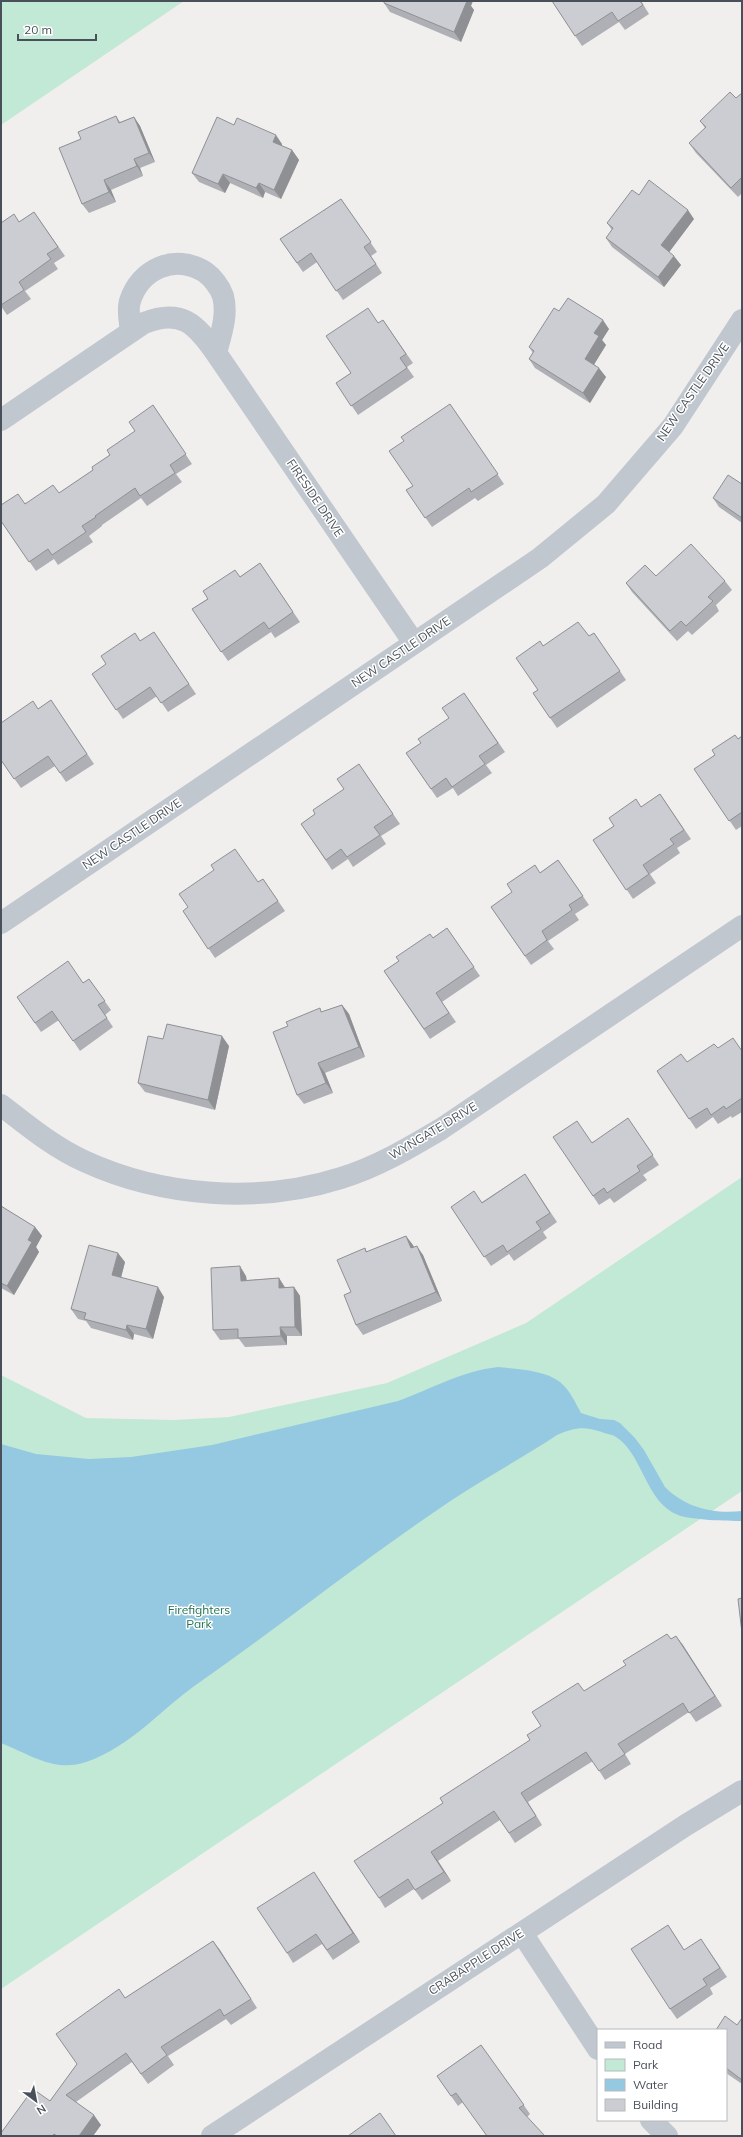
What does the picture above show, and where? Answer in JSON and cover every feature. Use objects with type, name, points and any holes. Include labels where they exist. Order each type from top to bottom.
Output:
[{"type":"street","points":[[131,332],[130,302],[142,280],[152,270],[163,265],[175,263],[187,264],[199,268],[209,275],[223,295],[224,320],[216,353]]},
{"type":"street","name":"FIRESIDE DRIVE","points":[[1,420],[131,332],[154,319],[162,317],[182,319],[196,326],[414,643]]},
{"type":"street","name":"NEW CASTLE DRIVE","points":[[1,923],[540,558],[606,504],[673,426],[742,320]]},
{"type":"street","name":"WYNGATE DRIVE","points":[[1,1105],[45,1139],[83,1161],[148,1183],[198,1191],[261,1193],[340,1178],[404,1151],[441,1129],[742,926]]},
{"type":"street","name":"CRABAPPLE DRIVE","points":[[212,2136],[686,1825],[742,1791]]},
{"type":"street","points":[[522,1933],[597,2047]]},
{"type":"street","points":[[652,2121],[667,2136]]},
{"type":"green space","points":[[1,1],[184,1],[1,125]]},
{"type":"green space","name":"Firefighters Park","points":[[742,1177],[742,1491],[1,1989],[1,1375],[86,1418],[174,1420],[229,1417],[387,1383],[526,1323]]},
{"type":"water","points":[[498,1367],[522,1369],[554,1378],[567,1389],[581,1413],[600,1419],[614,1420],[620,1423],[635,1438],[644,1450],[665,1487],[673,1494],[691,1505],[700,1508],[731,1512],[742,1511],[742,1521],[700,1519],[678,1515],[667,1509],[658,1500],[632,1455],[625,1445],[616,1437],[585,1428],[569,1430],[557,1435],[476,1485],[417,1524],[186,1692],[146,1726],[117,1747],[86,1762],[75,1765],[64,1765],[42,1761],[1,1743],[1,1444],[36,1454],[89,1459],[131,1457],[212,1445],[398,1401],[459,1376]]},
{"type":"building","points":[[384,1],[467,1],[454,32],[384,3]]},
{"type":"building","points":[[552,1],[640,1],[643,5],[618,21],[612,12],[575,36]]},
{"type":"building","points":[[730,92],[736,98],[742,93],[742,177],[731,188],[689,143],[706,127],[700,121]]},
{"type":"building","points":[[116,116],[119,123],[134,117],[149,153],[134,159],[137,166],[104,180],[109,192],[82,204],[59,148],[81,139],[78,132]]},
{"type":"building","points":[[217,117],[234,125],[237,118],[276,135],[273,142],[292,150],[274,190],[259,183],[256,188],[223,174],[218,184],[192,173]]},
{"type":"building","points":[[649,180],[688,210],[661,245],[674,256],[658,277],[606,238],[613,228],[607,223],[632,190],[639,195]]},
{"type":"building","points":[[341,199],[371,242],[364,247],[376,264],[336,291],[311,253],[297,263],[280,239]]},
{"type":"building","points":[[34,212],[58,247],[47,254],[51,259],[19,282],[24,290],[1,305],[1,223],[14,214],[19,222]]},
{"type":"building","points":[[568,298],[603,320],[594,333],[599,336],[585,359],[599,368],[583,393],[529,359],[534,351],[529,347],[554,308],[559,311]]},
{"type":"building","points":[[368,308],[378,323],[383,320],[406,354],[400,358],[407,368],[351,406],[336,383],[351,373],[326,336]]},
{"type":"building","points":[[450,404],[498,474],[471,492],[469,488],[425,518],[406,490],[413,486],[389,451],[404,441],[401,437]]},
{"type":"building","points":[[153,405],[186,454],[170,465],[175,473],[140,496],[135,488],[82,526],[86,532],[52,555],[48,549],[29,562],[1,521],[1,505],[18,494],[25,504],[53,485],[59,493],[93,470],[92,467],[110,455],[107,450],[135,431],[129,422]]},
{"type":"building","points":[[728,475],[742,484],[742,518],[713,498]]},
{"type":"building","points":[[691,544],[725,581],[708,597],[713,601],[686,626],[681,621],[670,631],[626,583],[645,565],[656,576]]},
{"type":"building","points":[[260,563],[293,612],[269,629],[264,622],[221,652],[192,609],[208,599],[203,591],[235,570],[240,577]]},
{"type":"building","points":[[578,622],[589,636],[594,633],[620,671],[550,718],[533,693],[538,690],[516,658],[540,641],[543,646]]},
{"type":"building","points":[[154,632],[189,684],[161,703],[150,687],[116,710],[92,674],[106,664],[101,656],[135,633],[140,641]]},
{"type":"building","points":[[464,693],[498,743],[479,756],[485,764],[452,787],[446,778],[431,789],[406,753],[421,743],[418,739],[449,718],[442,708]]},
{"type":"building","points":[[51,700],[87,754],[60,773],[48,756],[14,779],[1,760],[1,723],[33,701],[38,709]]},
{"type":"building","points":[[735,735],[738,739],[742,736],[742,812],[729,821],[694,769],[715,755],[712,750]]},
{"type":"building","points":[[359,764],[393,814],[374,827],[380,835],[347,857],[341,849],[326,860],[301,824],[315,814],[313,810],[344,789],[337,779]]},
{"type":"building","points":[[660,794],[684,830],[670,839],[674,844],[643,865],[649,874],[626,890],[593,840],[614,826],[609,818],[636,799],[641,807]]},
{"type":"building","points":[[235,849],[258,882],[263,879],[278,901],[208,949],[183,911],[188,907],[179,894],[214,870],[211,865]]},
{"type":"building","points":[[558,860],[583,896],[569,905],[572,910],[542,931],[547,940],[525,956],[491,907],[512,892],[507,884],[535,865],[540,873]]},
{"type":"building","points":[[447,928],[474,967],[436,993],[449,1013],[424,1029],[384,971],[399,961],[396,957],[430,934],[433,938]]},
{"type":"building","points":[[68,961],[83,983],[89,979],[105,1001],[98,1005],[107,1018],[73,1041],[52,1011],[35,1023],[17,997]]},
{"type":"building","points":[[342,1005],[359,1047],[318,1063],[326,1083],[297,1095],[273,1032],[288,1026],[286,1022],[320,1008],[321,1012]]},
{"type":"building","points":[[167,1024],[222,1036],[208,1100],[138,1083],[148,1036],[163,1039]]},
{"type":"building","points":[[733,1038],[742,1051],[742,1098],[726,1109],[724,1106],[711,1115],[707,1108],[689,1119],[657,1071],[681,1054],[687,1062],[714,1044],[718,1048]]},
{"type":"building","points":[[628,1118],[653,1155],[637,1166],[640,1171],[607,1193],[604,1188],[593,1196],[553,1137],[577,1121],[592,1143]]},
{"type":"building","points":[[525,1174],[550,1213],[536,1222],[541,1229],[507,1252],[503,1245],[484,1257],[451,1207],[474,1191],[482,1203]]},
{"type":"building","points":[[1,1206],[35,1227],[28,1240],[32,1242],[7,1286],[1,1283]]},
{"type":"building","points":[[406,1236],[411,1248],[417,1246],[436,1292],[356,1325],[344,1295],[351,1292],[337,1260],[365,1248],[366,1252]]},
{"type":"building","points":[[89,1245],[118,1253],[112,1275],[158,1287],[146,1329],[127,1325],[126,1330],[84,1319],[86,1313],[71,1309]]},
{"type":"building","points":[[240,1266],[241,1281],[279,1278],[279,1288],[294,1287],[295,1327],[280,1327],[281,1336],[238,1338],[238,1329],[213,1330],[211,1268]]},
{"type":"building","points":[[742,1598],[742,1633],[738,1599]]},
{"type":"building","points":[[667,1634],[671,1639],[676,1636],[715,1696],[689,1713],[683,1703],[618,1744],[625,1754],[599,1771],[586,1752],[521,1793],[536,1816],[509,1833],[494,1811],[431,1852],[444,1872],[415,1890],[408,1879],[379,1898],[354,1861],[443,1803],[440,1798],[530,1740],[527,1735],[541,1726],[532,1712],[578,1683],[584,1691],[626,1665],[623,1661]]},
{"type":"building","points":[[314,1872],[353,1933],[327,1950],[316,1934],[287,1953],[257,1908]]},
{"type":"building","points":[[668,1925],[684,1950],[701,1939],[720,1968],[703,1979],[707,1985],[670,2009],[631,1949]]},
{"type":"building","points":[[213,1941],[251,1999],[224,2016],[220,2009],[161,2047],[167,2055],[141,2074],[126,2053],[66,2095],[94,2115],[79,2136],[57,2136],[54,2134],[52,2136],[1,2136],[1,2133],[33,2089],[50,2101],[77,2064],[56,2034],[119,1989],[125,1998]]},
{"type":"building","points":[[725,2016],[737,2025],[742,2018],[742,2080],[727,2069],[727,2029],[717,2029]]},
{"type":"building","points":[[481,2045],[524,2105],[519,2108],[545,2136],[487,2136],[456,2093],[451,2096],[437,2076]]},
{"type":"building","points":[[380,2113],[396,2136],[348,2136]]}]
